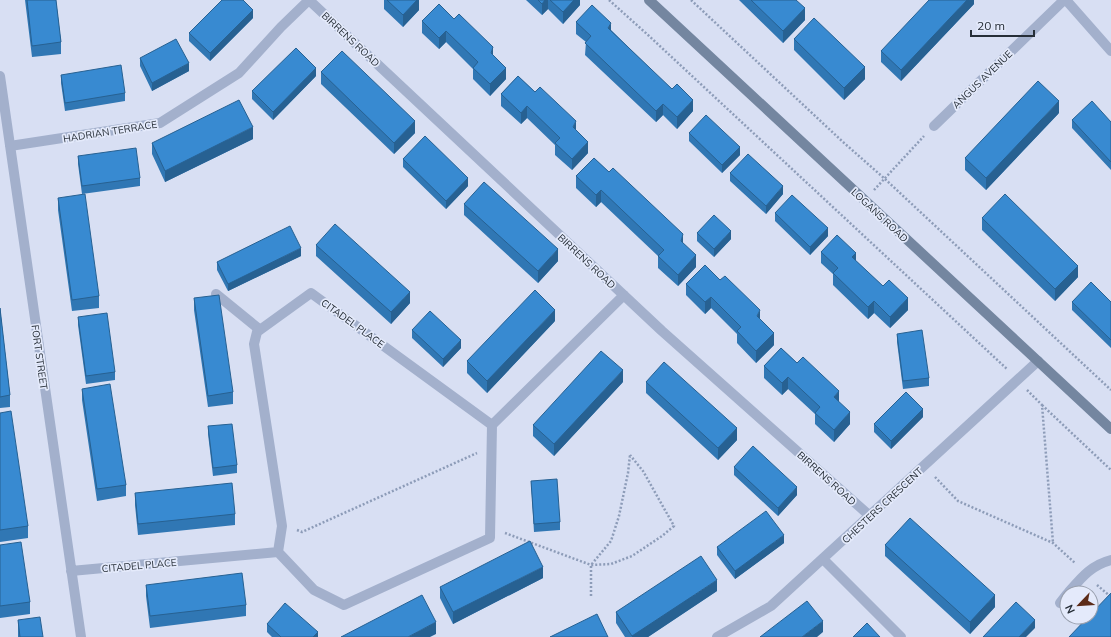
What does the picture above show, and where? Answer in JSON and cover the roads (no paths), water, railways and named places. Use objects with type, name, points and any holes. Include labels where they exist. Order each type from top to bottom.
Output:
[{"type":"street","name":"HADRIAN TERRACE","points":[[10,146],[160,123],[239,73],[280,28],[309,0]]},
{"type":"street","name":"BIRRENS ROAD","points":[[309,0],[662,331],[870,516]]},
{"type":"street","name":"LOGANS ROAD","points":[[649,0],[1111,429]]},
{"type":"street","points":[[1065,0],[1111,51]]},
{"type":"street","name":"ANGUS AVENUE","points":[[934,126],[1065,0]]},
{"type":"street","name":"FORT STREET","points":[[0,76],[81,637]]},
{"type":"street","name":"CITADEL PLACE","points":[[260,329],[311,293],[492,425]]},
{"type":"street","points":[[216,294],[260,329],[257,332],[254,344],[282,526],[278,552],[314,590],[344,605],[490,538],[492,425],[624,295]]},
{"type":"street","name":"CHESTERS CRESCENT","points":[[717,637],[772,606],[1038,361]]},
{"type":"street","name":"CITADEL PLACE","points":[[71,571],[278,552]]},
{"type":"street","points":[[823,559],[901,637]]},
{"type":"street","points":[[1076,585],[1085,574],[1102,562],[1111,560]]}]
